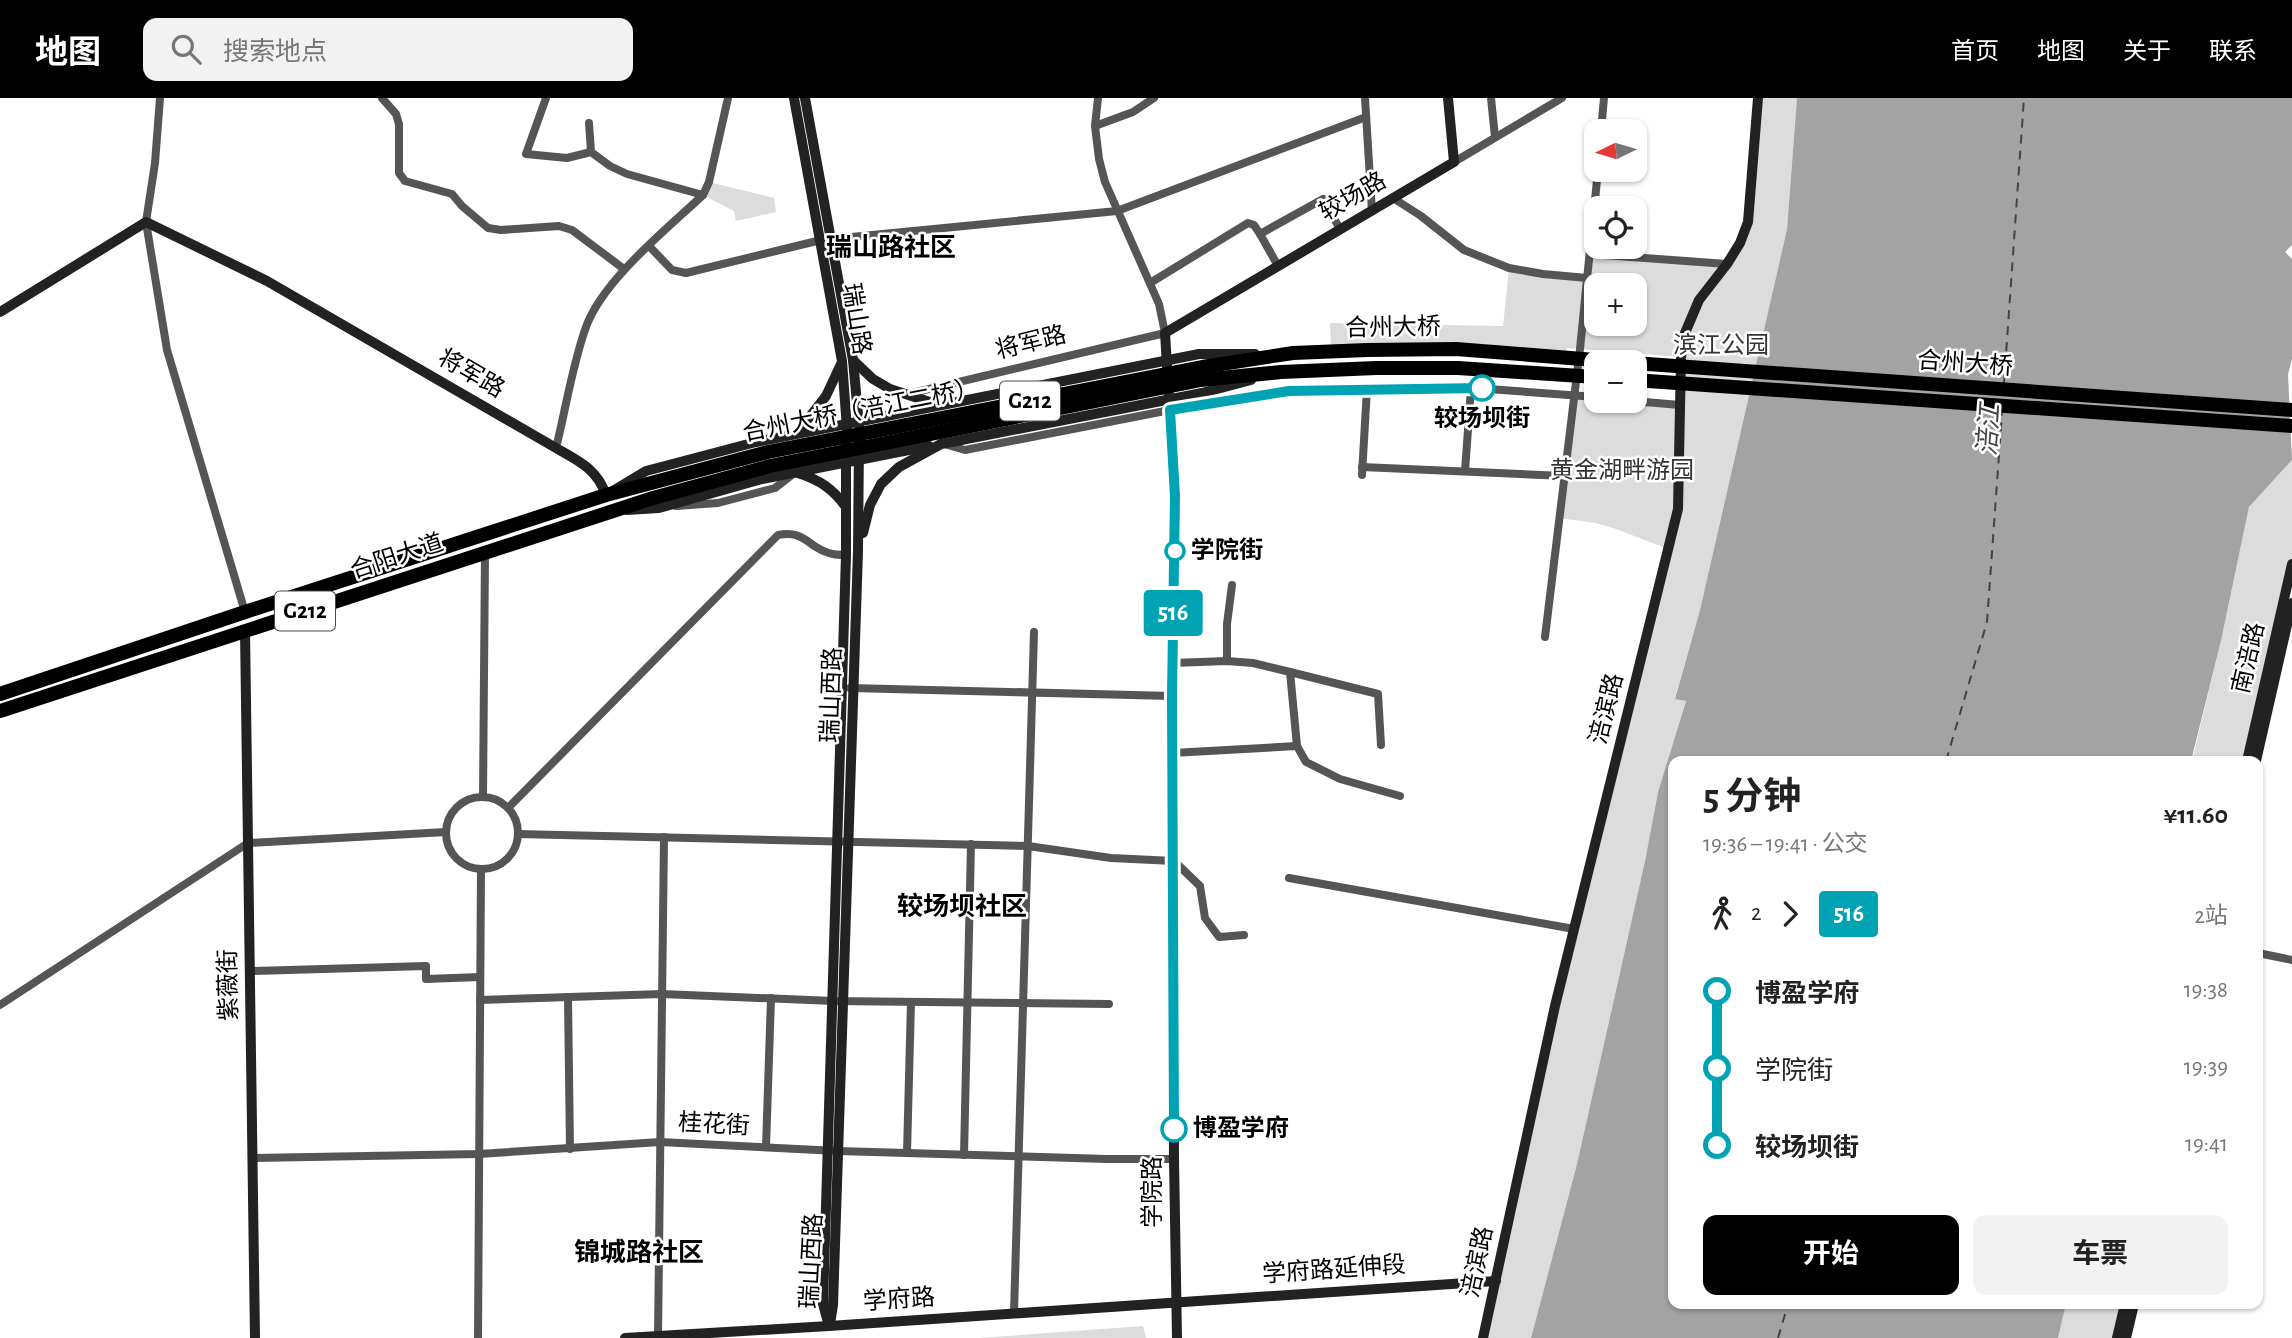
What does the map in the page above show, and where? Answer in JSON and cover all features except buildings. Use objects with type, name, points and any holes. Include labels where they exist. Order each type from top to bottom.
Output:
[{"type":"highway","name":"合州大桥","points":[[1293,353],[1456,349],[1584,359]]},
{"type":"highway","name":"合州大桥（涪江二桥）","points":[[606,495],[1202,367],[1293,353]]},
{"type":"highway","name":"合州大桥","points":[[1647,364],[2292,410]]},
{"type":"highway","name":"合州大桥","points":[[1280,372],[1458,368],[1584,376]]},
{"type":"highway","name":"合州大桥（涪江二桥）","points":[[610,512],[769,459],[1201,380],[1280,372]]},
{"type":"highway","name":"合州大桥","points":[[1647,381],[2292,426]]},
{"type":"highway","name":"合阳大道","points":[[0,694],[606,495]]},
{"type":"highway","name":"合阳大道","points":[[0,711],[610,512]]},
{"type":"main road","name":"瑞山路","points":[[794,98],[826,240]]},
{"type":"main road","name":"瑞山路","points":[[804,98],[826,240],[859,421]]},
{"type":"main road","points":[[1448,98],[1454,162]]},
{"type":"main road","name":"涪滨路","points":[[1483,1338],[1574,929],[1678,509],[1681,357],[1685,333],[1699,300],[1727,264],[1740,243],[1748,222],[1758,98]]},
{"type":"main road","name":"较场路","points":[[1165,332],[1454,162]]},
{"type":"main road","points":[[0,312],[146,222]]},
{"type":"main road","name":"将军路","points":[[146,222],[267,281],[585,465],[601,480],[606,495]]},
{"type":"main road","name":"学院路","points":[[1165,332],[1175,496],[1172,753],[1177,1338]]},
{"type":"main road","points":[[606,495],[646,471],[797,433],[1199,354],[1293,353]]},
{"type":"main road","points":[[797,433],[826,396],[847,361],[890,389],[939,404]]},
{"type":"main road","name":"瑞山路","points":[[846,424],[847,361]]},
{"type":"main road","points":[[610,512],[659,508],[762,479],[1202,393],[1280,372]]},
{"type":"main road","name":"瑞山西路","points":[[830,1326],[833,1304],[833,1151],[848,688],[858,551],[859,421]]},
{"type":"main road","name":"瑞山西路","points":[[846,424],[848,688]]},
{"type":"main road","points":[[858,551],[870,505],[881,484],[899,467],[941,444]]},
{"type":"main road","points":[[796,472],[818,479],[836,493],[847,509]]},
{"type":"main road","name":"南涪路","points":[[2249,756],[2292,564]]},
{"type":"main road","name":"南涪路","points":[[2257,756],[2292,603]]},
{"type":"main road","name":"紫薇街","points":[[245,631],[255,1338]]},
{"type":"main road","name":"学府路延伸段","points":[[1175,1302],[1496,1281]]},
{"type":"main road","name":"学府路","points":[[625,1338],[1175,1302]]},
{"type":"main road","points":[[2117,1338],[2124,1309]]},
{"type":"main road","points":[[2126,1338],[2133,1309]]},
{"type":"street","points":[[160,98],[155,163],[146,222],[167,350],[245,612]]},
{"type":"street","points":[[382,98],[396,114],[399,124],[399,173],[405,181],[452,194],[461,206],[488,228],[501,230],[559,226],[572,230],[624,269]]},
{"type":"street","points":[[546,98],[526,154],[567,158],[592,152]]},
{"type":"street","points":[[556,448],[586,326],[624,269],[703,195],[709,182],[727,98]]},
{"type":"street","points":[[1098,98],[1095,126],[1099,159],[1117,211],[1150,283],[1165,332]]},
{"type":"street","points":[[1095,126],[1133,112],[1154,98]]},
{"type":"street","points":[[1365,98],[1371,211]]},
{"type":"street","points":[[1491,98],[1495,137]]},
{"type":"street","name":"较场路","points":[[1454,162],[1562,98]]},
{"type":"street","points":[[1602,119],[1604,98]]},
{"type":"street","points":[[649,246],[672,270],[686,273],[826,240],[1117,211],[1366,117]]},
{"type":"street","points":[[589,123],[592,152],[610,166],[627,174],[703,195]]},
{"type":"street","points":[[1394,198],[1464,250],[1510,268],[1584,278]]},
{"type":"street","points":[[1260,234],[1323,199],[1340,229]]},
{"type":"street","points":[[1150,283],[1248,223],[1254,225],[1278,265]]},
{"type":"street","points":[[1647,258],[1727,264]]},
{"type":"street","points":[[1545,637],[1584,305]]},
{"type":"street","name":"将军路","points":[[908,394],[1165,332]]},
{"type":"street","points":[[1465,471],[1471,387]]},
{"type":"street","points":[[941,444],[965,450],[1170,410],[1289,391],[1471,387],[1584,396]]},
{"type":"street","points":[[1367,388],[1362,471],[1465,471],[1564,476]]},
{"type":"street","points":[[1647,402],[1680,405]]},
{"type":"street","points":[[508,808],[778,535],[791,533],[803,536],[828,553],[846,555]]},
{"type":"street","points":[[483,797],[485,552]]},
{"type":"street","points":[[1227,661],[1232,585]]},
{"type":"street","points":[[1014,1313],[1034,632]]},
{"type":"street","points":[[1173,663],[1253,663],[1378,694],[1381,745]]},
{"type":"street","points":[[1290,672],[1297,746],[1306,762],[1340,779],[1400,796]]},
{"type":"street","points":[[848,688],[1172,696]]},
{"type":"street","points":[[1172,753],[1297,746]]},
{"type":"street","points":[[483,797],[500,802],[508,808],[517,824],[516,845],[502,862],[481,869],[470,867],[452,853],[446,832],[453,811],[461,803],[471,798],[483,797]]},
{"type":"street","points":[[0,1005],[248,842],[446,832]]},
{"type":"street","points":[[517,834],[1028,846],[1111,858],[1174,861],[1200,887],[1205,918],[1219,937],[1244,935]]},
{"type":"street","points":[[658,1336],[664,837]]},
{"type":"street","points":[[964,1155],[971,844]]},
{"type":"street","points":[[478,1338],[481,869]]},
{"type":"street","points":[[1289,878],[1574,929]]},
{"type":"street","points":[[2263,954],[2292,960]]},
{"type":"street","points":[[250,971],[426,966],[426,979],[480,977]]},
{"type":"street","points":[[480,1000],[662,993],[838,1001],[1109,1004]]},
{"type":"street","points":[[568,997],[570,1149]]},
{"type":"street","points":[[766,1147],[771,998]]},
{"type":"street","points":[[907,1153],[911,1002]]},
{"type":"street","name":"桂花街","points":[[253,1158],[479,1154],[660,1142],[833,1151],[1174,1159]]},
{"type":"green space","name":"滨江公园","points":[[1758,98],[1797,98],[1787,229],[1700,610],[1675,698],[1686,701],[1658,792],[1577,1164],[1531,1338],[1483,1338],[1555,1006],[1668,549],[1596,523],[1559,518],[1574,395],[1584,397],[1584,413],[1647,413],[1647,403],[1679,405],[1680,357],[1647,354],[1647,350],[1567,348],[1566,358],[1331,352],[1330,323],[1503,326],[1509,268],[1584,277],[1584,336],[1647,336],[1647,273],[1588,273],[1589,259],[1647,258],[1727,264],[1748,222]]},
{"type":"green space","points":[[709,182],[774,198],[776,212],[736,221],[734,211],[703,195]]},
{"type":"green space","points":[[2292,460],[2292,564],[2248,756],[2193,756],[2221,641],[2249,507]]},
{"type":"green space","points":[[2065,1309],[2124,1309],[2117,1338],[2058,1338]]},
{"type":"green space","points":[[1143,1326],[1146,1338],[980,1338]]},
{"type":"water","name":"涪江","points":[[1797,98],[2292,98],[2292,245],[2285,252],[2292,259],[2292,359],[2288,374],[2292,460],[2249,507],[2221,641],[2192,756],[1669,756],[1686,701],[1675,699],[1700,610],[1787,229]]},
{"type":"water","points":[[1668,760],[1668,1309],[2065,1309],[2058,1338],[1531,1338],[1577,1164],[1658,792]]},
{"type":"ferry route","points":[[2004,383],[2024,98]]},
{"type":"ferry route","points":[[1947,756],[1987,622],[2002,413]]},
{"type":"ferry route","points":[[1778,1338],[1787,1309]]},
{"type":"bus line","name":"516","points":[[1174,1129],[1172,696],[1175,496],[1170,410],[1289,391],[1482,388]]},
{"type":"place","name":"较场坝街","points":[[1482,388]]},
{"type":"place","name":"学院街","points":[[1175,551]]},
{"type":"place","name":"博盈学府","points":[[1174,1129]]},
{"type":"district","name":"瑞山路社区","points":[[891,248]]},
{"type":"district","name":"较场坝社区","points":[[962,907]]},
{"type":"district","name":"锦城路社区","points":[[639,1253]]},
{"type":"park label","name":"黄金湖畔游园","points":[[1622,471]]}]
